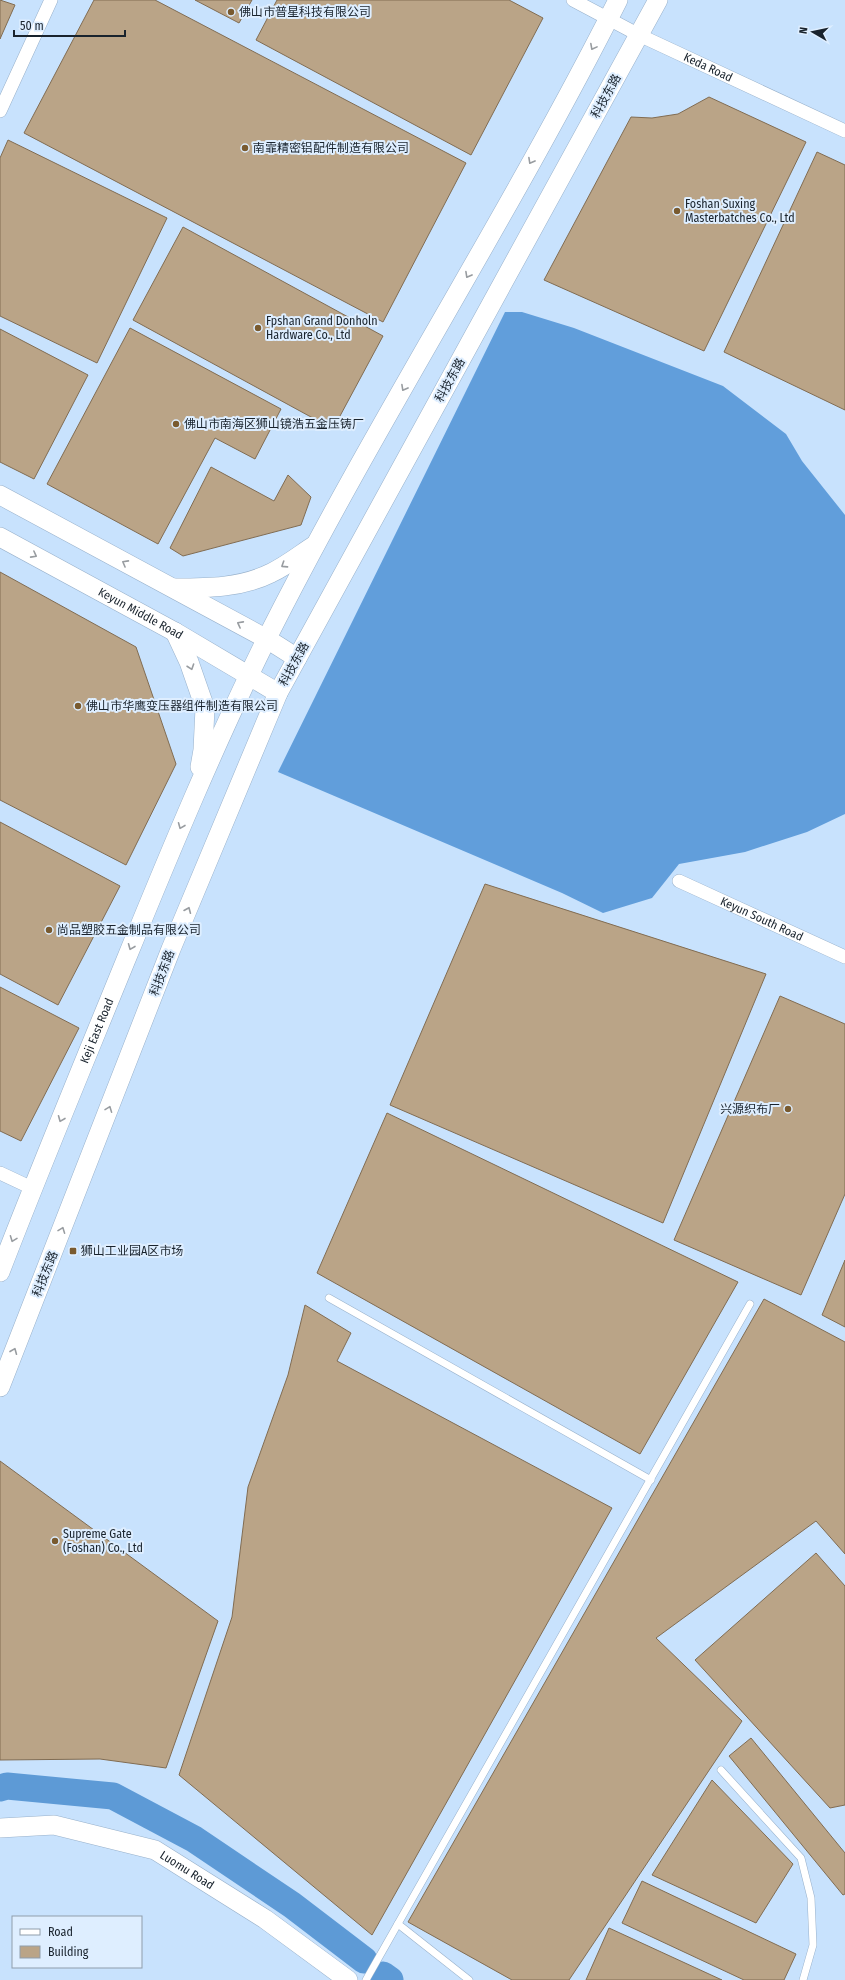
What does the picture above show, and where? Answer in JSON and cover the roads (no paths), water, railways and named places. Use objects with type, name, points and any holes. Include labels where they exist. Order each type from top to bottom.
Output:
[{"type":"main road","points":[[196,790],[267,639],[316,544],[564,103],[618,0]]},
{"type":"main road","name":"科技东路","points":[[0,1387],[171,949],[278,693],[658,0]]},
{"type":"main road","points":[[0,495],[267,639],[297,658]]},
{"type":"main road","name":"Keyun Middle Road","points":[[0,537],[175,632],[278,693]]},
{"type":"main road","points":[[170,588],[208,588],[244,583],[272,573],[316,544]]},
{"type":"main road","points":[[175,632],[189,662],[205,708],[203,750],[196,790]]},
{"type":"main road","name":"Keji East Road","points":[[0,1272],[32,1188],[196,790]]},
{"type":"main road","name":"Luomu Road","points":[[0,1828],[54,1825],[155,1850],[265,1919],[348,1980]]},
{"type":"street","points":[[0,111],[51,0]]},
{"type":"street","name":"Keda Road","points":[[574,0],[639,35],[845,130]]},
{"type":"street","name":"Keyun South Road","points":[[679,881],[845,957]]},
{"type":"street","points":[[0,1173],[32,1188]]},
{"type":"lane","points":[[329,1298],[651,1480]]},
{"type":"lane","points":[[366,1980],[750,1304]]},
{"type":"lane","points":[[721,1770],[801,1858],[811,1898],[814,1945],[803,1980]]},
{"type":"lane","points":[[398,1924],[469,1980]]},
{"type":"waterway","points":[[0,1788],[7,1786],[113,1796],[194,1839],[292,1905],[364,1960]]},
{"type":"waterway","points":[[383,1975],[390,1980]]},
{"type":"place","name":"佛山市普星科技有限公司","points":[[231,12]]},
{"type":"place","name":"南霏精密铝配件制造有限公司","points":[[245,148]]},
{"type":"place","name":"Foshan Suxing Masterbatches Co., Ltd","points":[[677,211]]},
{"type":"place","name":"Fpshan Grand Donholn Hardware Co., Ltd","points":[[258,328]]},
{"type":"place","name":"佛山市南海区狮山镜浩五金压铸厂","points":[[176,424]]},
{"type":"place","name":"佛山市华鹰变压器组件制造有限公司","points":[[78,706]]},
{"type":"place","name":"尚品塑胶五金制品有限公司","points":[[49,930]]},
{"type":"place","name":"兴源织布厂","points":[[788,1109]]},
{"type":"place","name":"狮山工业园A区市场","points":[[73,1251]]},
{"type":"place","name":"Supreme Gate (Foshan) Co., Ltd","points":[[55,1541]]}]
